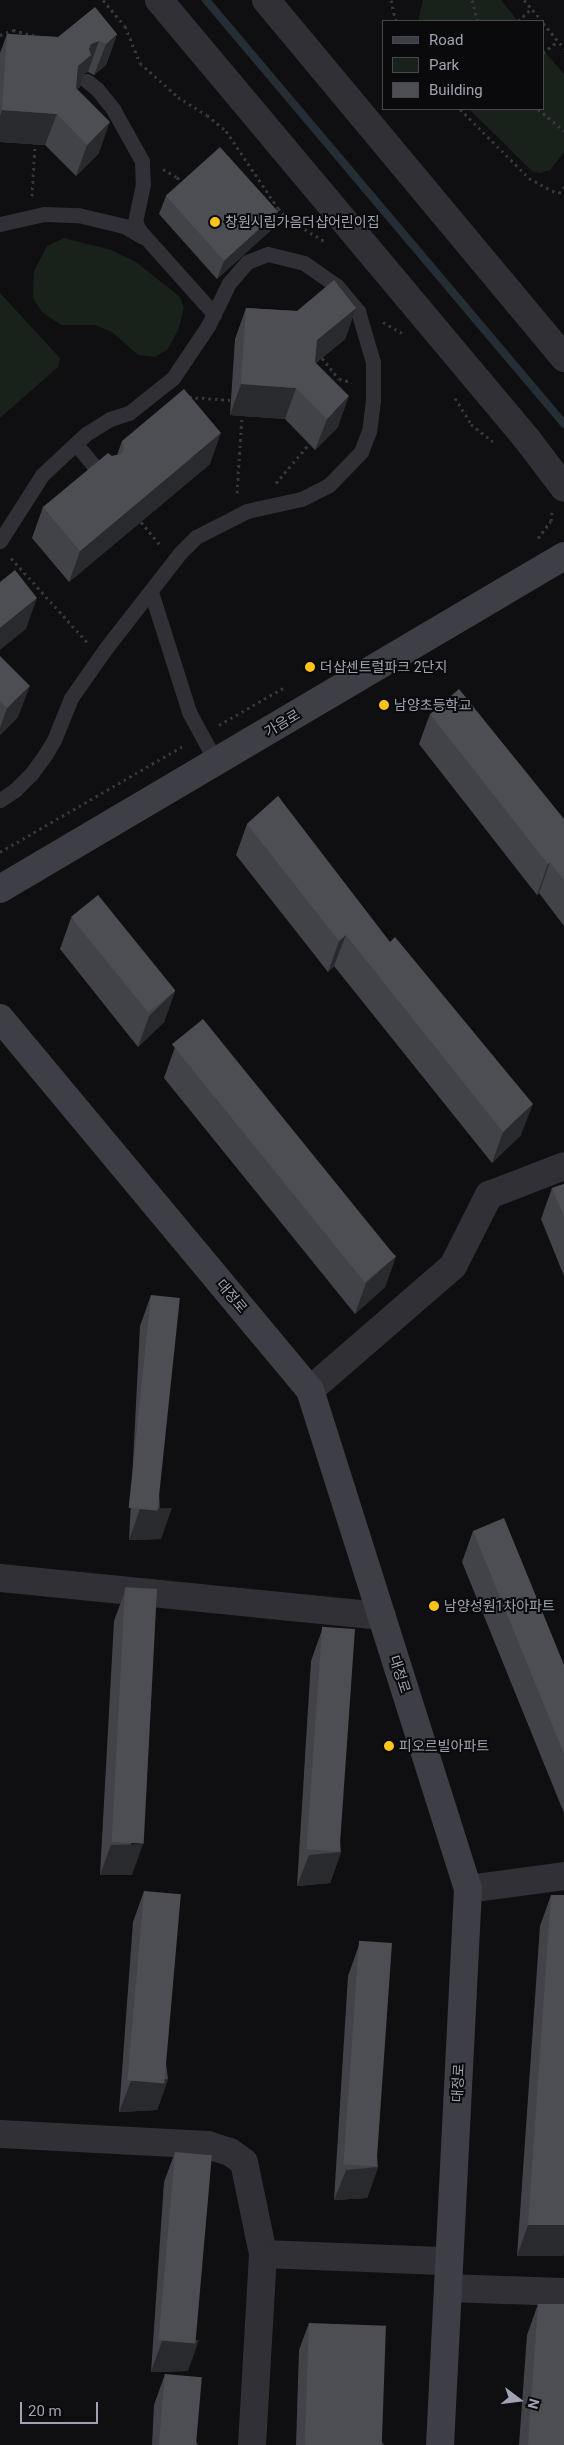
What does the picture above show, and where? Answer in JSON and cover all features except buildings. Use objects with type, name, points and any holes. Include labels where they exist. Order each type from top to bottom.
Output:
[{"type":"street","points":[[159,0],[527,439],[558,498]]},
{"type":"street","points":[[266,0],[564,358]]},
{"type":"street","name":"가음로","points":[[0,889],[564,556]]},
{"type":"street","name":"대정로","points":[[0,1018],[310,1390],[468,1889],[440,2445]]},
{"type":"street","points":[[310,1390],[453,1266],[489,1195],[564,1166]]},
{"type":"street","points":[[0,1578],[382,1616]]},
{"type":"street","points":[[468,1889],[564,1876]]},
{"type":"street","points":[[0,2134],[208,2145],[230,2152],[244,2162],[263,2254],[252,2445]]},
{"type":"street","points":[[263,2254],[449,2261]]},
{"type":"street","points":[[448,2288],[564,2292]]},
{"type":"lane","points":[[87,81],[98,89],[114,109],[142,161],[143,184],[135,222],[147,239],[214,314]]},
{"type":"lane","points":[[0,224],[30,216],[78,215],[124,226],[147,239]]},
{"type":"lane","points":[[0,800],[25,780],[45,755],[54,740],[71,698],[100,656],[196,537],[235,516],[253,510],[301,500],[329,485],[343,473],[361,452],[369,431],[373,362],[358,310],[337,286],[304,264],[268,254],[246,262],[229,282],[214,314],[173,378],[155,394],[129,412],[110,419],[76,444],[42,474],[3,547]]},
{"type":"lane","points":[[76,444],[104,478]]},
{"type":"lane","points":[[150,592],[176,675],[200,736],[216,762]]},
{"type":"path","points":[[103,0],[119,16],[140,63],[150,75],[226,131],[278,208],[288,218],[328,244]]},
{"type":"path","points":[[391,0],[396,20]]},
{"type":"path","points":[[472,0],[478,20]]},
{"type":"path","points":[[524,0],[540,20]]},
{"type":"path","points":[[519,20],[531,9]]},
{"type":"path","points":[[544,24],[564,48]]},
{"type":"path","points":[[0,35],[13,30],[29,33],[43,39]]},
{"type":"path","points":[[544,52],[558,41]]},
{"type":"path","points":[[466,110],[463,112],[530,178],[552,191],[564,193],[564,186]]},
{"type":"path","points":[[539,110],[564,131]]},
{"type":"path","points":[[30,216],[35,144]]},
{"type":"path","points":[[143,168],[168,170],[177,177],[186,190]]},
{"type":"path","points":[[380,320],[409,338]]},
{"type":"path","points":[[322,358],[333,374],[343,382]]},
{"type":"path","points":[[337,385],[343,382],[373,383]]},
{"type":"path","points":[[453,392],[472,424],[495,444]]},
{"type":"path","points":[[155,394],[231,400]]},
{"type":"path","points":[[235,516],[242,416]]},
{"type":"path","points":[[253,510],[309,444]]},
{"type":"path","points":[[532,544],[544,533],[551,521],[558,498]]},
{"type":"path","points":[[141,522],[174,562]]},
{"type":"path","points":[[3,547],[100,656]]},
{"type":"path","points":[[0,852],[285,687]]},
{"type":"green space","points":[[423,0],[501,0],[517,20],[418,20]]},
{"type":"green space","points":[[544,51],[564,74],[564,152],[550,170],[540,173],[532,171],[470,110],[544,110]]},
{"type":"green space","points":[[64,238],[111,250],[136,262],[180,297],[184,308],[178,330],[168,349],[155,357],[138,355],[112,332],[95,325],[61,325],[42,312],[33,298],[34,271],[47,246]]},
{"type":"green space","points":[[0,293],[60,358],[58,367],[0,418]]},
{"type":"waterway","points":[[206,0],[564,424]]},
{"type":"place","name":"창원시립가음더샵어린이집","points":[[215,222]]},
{"type":"place","name":"더샵센트럴파크 2단지","points":[[310,667]]},
{"type":"place","name":"남양초등학교","points":[[384,705]]},
{"type":"place","name":"남양성원1차아파트","points":[[434,1606]]},
{"type":"place","name":"피오르빌아파트","points":[[389,1746]]}]
